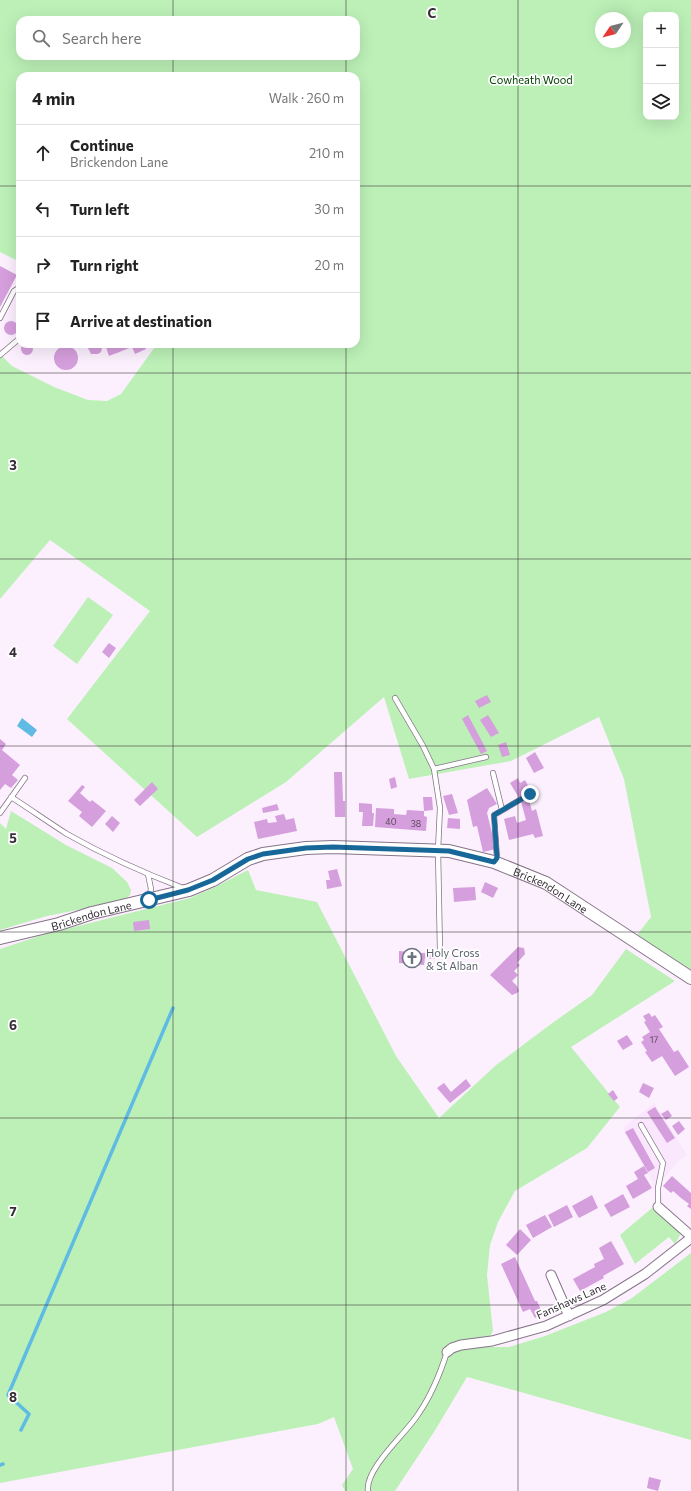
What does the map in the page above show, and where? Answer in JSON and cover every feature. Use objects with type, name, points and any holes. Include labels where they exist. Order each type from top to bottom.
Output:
[{"type":"street","name":"Brickendon Lane","points":[[0,938],[59,924],[92,913],[188,890],[213,880],[248,859],[278,852],[306,848],[333,847],[438,850],[449,851],[494,862],[546,883],[691,978]]},
{"type":"street","name":"Fanshaws Lane","points":[[447,1352],[452,1348],[461,1345],[492,1341],[546,1326],[603,1300],[645,1274],[691,1237],[658,1207]]},
{"type":"street","points":[[551,1275],[569,1316]]},
{"type":"lane","points":[[0,318],[16,290]]},
{"type":"lane","points":[[0,355],[16,341]]},
{"type":"lane","points":[[395,698],[423,746],[434,769],[440,808],[438,850],[440,951]]},
{"type":"lane","points":[[434,769],[486,757]]},
{"type":"lane","points":[[493,773],[502,810]]},
{"type":"lane","points":[[0,813],[25,778]]},
{"type":"lane","points":[[494,862],[497,858],[494,815],[530,794]]},
{"type":"lane","points":[[11,797],[67,834],[93,848],[148,874],[188,890]]},
{"type":"lane","points":[[148,874],[151,889],[149,900]]},
{"type":"lane","points":[[641,1125],[663,1163],[658,1188],[658,1207]]},
{"type":"lane","points":[[368,1491],[371,1477],[378,1464],[418,1415],[433,1391],[447,1352]]},
{"type":"shaded area","points":[[654,1103],[687,1155],[678,1161],[662,1181],[660,1185],[663,1201],[654,1199],[655,1189],[653,1183],[623,1128]]},
{"type":"green space","name":"Cowheath Wood","points":[[0,0],[691,0],[691,974],[637,935],[651,917],[624,779],[599,717],[511,761],[409,779],[384,697],[286,782],[197,837],[67,719],[150,611],[50,540],[0,599],[0,354],[12,366],[54,387],[88,400],[107,401],[121,394],[154,348],[360,348],[360,72],[16,72],[16,260],[0,252]]},
{"type":"green space","points":[[88,597],[113,615],[77,664],[53,646]]},
{"type":"green space","points":[[11,811],[66,845],[112,868],[127,882],[131,890],[130,895],[123,901],[47,916],[0,930],[0,823],[6,829]]},
{"type":"green space","points":[[248,870],[256,890],[317,902],[396,1056],[439,1118],[495,1066],[592,995],[626,949],[675,981],[571,1047],[620,1107],[587,1148],[515,1191],[498,1222],[490,1245],[487,1275],[493,1331],[484,1347],[509,1347],[545,1336],[606,1312],[632,1298],[691,1253],[691,1440],[467,1377],[434,1432],[395,1491],[345,1491],[342,1485],[353,1469],[334,1417],[318,1424],[0,1483],[0,949],[42,935],[190,898]]},
{"type":"green space","points":[[652,1208],[677,1228],[680,1235],[675,1244],[669,1237],[635,1264],[620,1235]]},
{"type":"water","points":[[22,718],[37,730],[32,737],[17,726]]},
{"type":"building","points":[[0,266],[16,274],[16,277],[0,307]]},
{"type":"building","points":[[11,321],[16,323],[16,333],[11,335],[6,333],[4,328],[6,323]]},
{"type":"building","points":[[21,348],[33,348],[33,351],[29,355],[25,355],[21,351]]},
{"type":"building","points":[[61,348],[71,348],[77,354],[77,362],[70,369],[62,369],[55,362],[55,354]]},
{"type":"building","points":[[88,348],[102,348],[101,352],[98,354],[91,354]]},
{"type":"building","points":[[106,348],[129,348],[109,356]]},
{"type":"building","points":[[132,348],[146,348],[146,349],[135,354]]},
{"type":"building","points":[[109,643],[116,648],[109,658],[102,652]]},
{"type":"building","points":[[487,695],[491,702],[479,708],[475,701]]},
{"type":"building","points":[[468,715],[487,751],[481,754],[462,719]]},
{"type":"building","points":[[488,715],[499,733],[491,737],[480,720]]},
{"type":"building","points":[[0,739],[6,744],[2,750],[20,765],[12,775],[18,780],[11,788],[5,784],[0,790]]},
{"type":"building","points":[[506,742],[510,755],[502,757],[498,745]]},
{"type":"building","points":[[535,752],[544,768],[534,773],[526,758]]},
{"type":"building","points":[[334,772],[342,772],[345,817],[335,817]]},
{"type":"building","points":[[395,777],[397,787],[391,789],[389,779]]},
{"type":"building","points":[[518,778],[520,783],[525,780],[531,791],[519,798],[510,783]]},
{"type":"building","points":[[152,782],[158,789],[140,806],[134,800]]},
{"type":"building","points":[[82,785],[85,787],[80,793],[90,802],[92,800],[106,811],[92,827],[79,816],[82,812],[68,801]]},
{"type":"building","points":[[487,788],[497,804],[489,808],[487,813],[496,849],[483,852],[477,826],[473,827],[467,800]]},
{"type":"building","points":[[452,794],[458,813],[449,815],[443,796]]},
{"type":"building","points":[[423,797],[432,797],[433,810],[424,811]]},
{"type":"building","points":[[529,800],[532,811],[536,809],[543,836],[535,838],[533,834],[509,840],[504,819],[515,816],[517,823],[526,820],[521,802]]},
{"type":"building","points":[[359,803],[372,804],[372,813],[374,813],[373,826],[362,826],[363,812],[359,812]]},
{"type":"building","points":[[277,804],[279,810],[263,813],[262,808]]},
{"type":"building","points":[[376,808],[394,809],[394,814],[406,815],[407,810],[424,811],[424,816],[427,817],[426,831],[375,827]]},
{"type":"building","points":[[284,814],[286,820],[294,818],[297,831],[258,839],[254,822],[267,819],[268,823],[277,822],[275,816]]},
{"type":"building","points":[[112,816],[120,823],[113,832],[105,824]]},
{"type":"building","points":[[448,818],[460,819],[460,829],[447,828]]},
{"type":"building","points":[[337,869],[342,886],[327,889],[326,880],[330,880],[328,871]]},
{"type":"building","points":[[485,882],[498,888],[493,898],[481,892]]},
{"type":"building","points":[[475,887],[476,900],[454,902],[453,888]]},
{"type":"building","points":[[149,920],[150,929],[134,931],[133,922]]},
{"type":"building","points":[[518,947],[524,948],[525,954],[517,963],[520,965],[514,971],[518,975],[512,981],[517,986],[519,991],[512,995],[490,975]]},
{"type":"building","name":"Holy Cross & St Alban","points":[[399,951],[435,954],[435,959],[425,958],[424,965],[399,963]]},
{"type":"building","points":[[649,1013],[652,1017],[655,1015],[663,1027],[659,1029],[674,1052],[678,1050],[689,1067],[675,1076],[662,1056],[652,1062],[645,1052],[647,1051],[641,1042],[644,1040],[642,1037],[650,1032],[644,1022],[646,1021],[643,1016]]},
{"type":"building","points":[[627,1035],[633,1044],[623,1050],[617,1041]]},
{"type":"building","points":[[466,1079],[471,1086],[450,1103],[437,1088],[444,1083],[451,1092]]},
{"type":"building","points":[[643,1083],[654,1088],[649,1098],[639,1092]]},
{"type":"building","points":[[613,1090],[618,1098],[614,1101],[608,1094]]},
{"type":"building","points":[[655,1107],[675,1138],[667,1143],[647,1112]]},
{"type":"building","points":[[668,1110],[672,1116],[666,1120],[661,1114]]},
{"type":"building","points":[[679,1121],[685,1129],[678,1135],[672,1126]]},
{"type":"building","points":[[633,1128],[655,1168],[648,1172],[625,1132]]},
{"type":"building","points":[[644,1166],[648,1173],[644,1175],[652,1188],[633,1199],[626,1186],[638,1179],[634,1172]]},
{"type":"building","points":[[672,1176],[691,1193],[691,1209],[687,1206],[689,1204],[673,1191],[671,1193],[663,1186]]},
{"type":"building","points":[[623,1194],[630,1207],[611,1217],[604,1205]]},
{"type":"building","points":[[592,1195],[598,1208],[579,1218],[572,1206]]},
{"type":"building","points":[[567,1205],[573,1217],[554,1227],[548,1215]]},
{"type":"building","points":[[545,1215],[552,1227],[533,1238],[526,1225]]},
{"type":"building","points":[[520,1229],[531,1240],[517,1255],[506,1245]]},
{"type":"building","points":[[611,1241],[624,1264],[603,1276],[604,1278],[580,1291],[573,1279],[595,1267],[594,1264],[604,1259],[599,1248]]},
{"type":"building","points":[[515,1257],[535,1301],[537,1301],[543,1314],[535,1318],[530,1309],[523,1312],[501,1264]]},
{"type":"building","points":[[649,1477],[661,1480],[658,1491],[647,1488]]},
{"type":"waterway","points":[[21,1430],[29,1414],[8,1395],[173,1008]]},
{"type":"place","name":"Holy Cross & St Alban","points":[[412,958]]},
{"type":"route","points":[[149,900],[188,890],[213,880],[248,859],[263,854],[306,848],[333,847],[449,851],[494,862],[497,858],[494,815],[530,794]]}]
